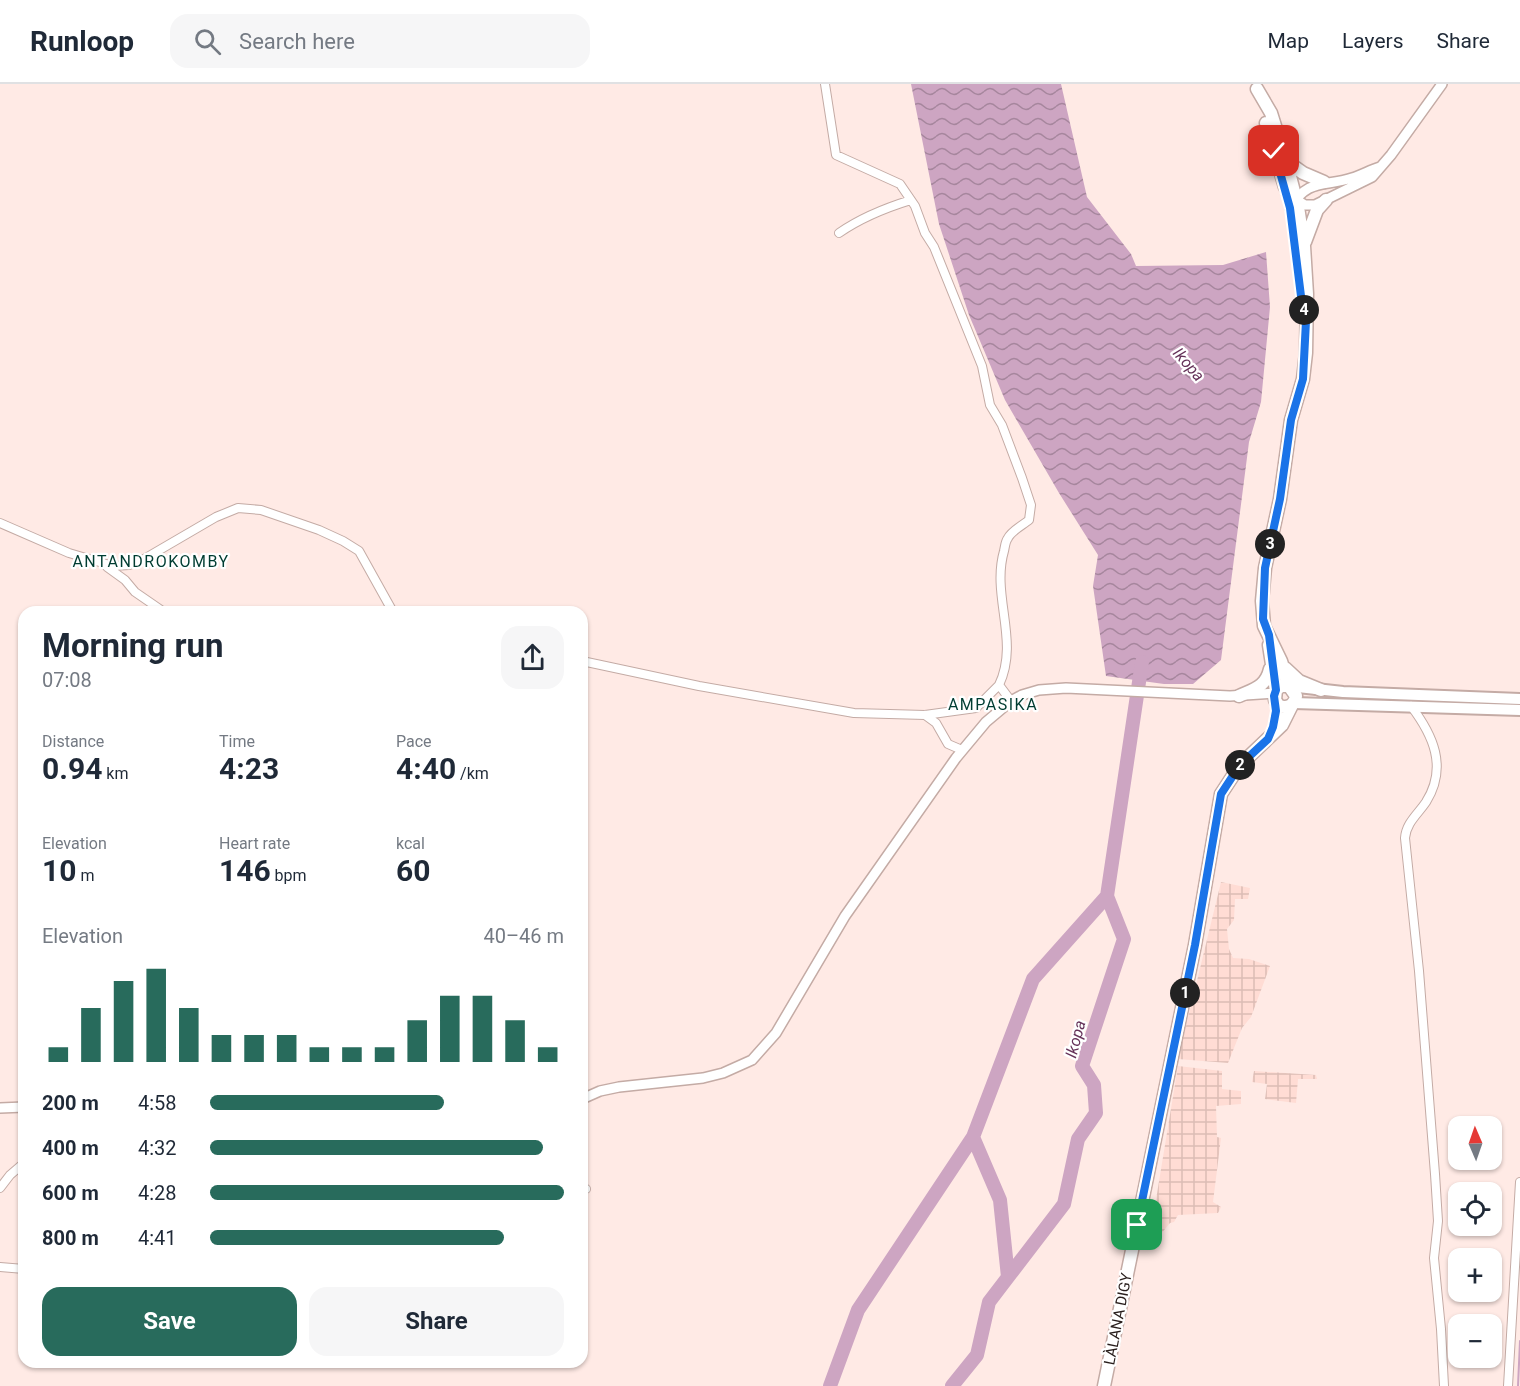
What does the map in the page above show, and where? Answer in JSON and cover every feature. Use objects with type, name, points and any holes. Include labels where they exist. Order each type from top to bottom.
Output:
[{"type":"main road","points":[[1256,86],[1271,113],[1286,161],[1301,296],[1306,321]]},
{"type":"main road","points":[[1256,86],[1304,246],[1306,321],[1303,379],[1291,420],[1280,499],[1265,568],[1263,619],[1276,665],[1275,720],[1268,739]]},
{"type":"main road","points":[[1286,161],[1303,173],[1324,182]]},
{"type":"main road","points":[[1304,246],[1312,219],[1326,200]]},
{"type":"main road","points":[[1276,665],[1295,692],[1293,704]]},
{"type":"main road","points":[[1276,665],[1299,681],[1322,690]]},
{"type":"main road","points":[[1234,696],[1262,686],[1276,665]]},
{"type":"main road","points":[[1275,696],[1281,686],[1289,686],[1322,690],[1520,699]]},
{"type":"main road","points":[[1275,696],[1284,707],[1293,704],[1520,710]]},
{"type":"main road","name":"LÀLANA DIGY","points":[[1104,1386],[1195,945],[1221,794],[1240,765],[1282,725],[1293,704]]},
{"type":"street","points":[[588,662],[699,686],[854,713],[925,715],[976,708],[999,685],[1004,675],[1008,655],[1006,617],[1000,590],[1000,563],[1008,537],[1029,520],[1030,505],[1022,478],[1002,425],[990,405],[982,366],[934,247],[925,233],[911,200],[900,184],[836,155],[825,84]]},
{"type":"street","points":[[1291,200],[1305,205],[1314,205],[1372,177],[1391,155],[1442,84]]},
{"type":"street","points":[[1291,200],[1305,190],[1324,182],[1354,177],[1380,167]]},
{"type":"street","points":[[839,233],[866,216],[911,200]]},
{"type":"street","points":[[105,565],[129,565],[144,559],[216,517],[238,508],[261,510],[319,530],[344,541],[359,551],[390,606]]},
{"type":"street","points":[[0,523],[69,553],[105,565],[125,580],[135,592],[155,606]]},
{"type":"street","points":[[999,685],[1011,701]]},
{"type":"street","points":[[588,1097],[600,1091],[619,1087],[703,1078],[723,1073],[752,1060],[776,1033],[845,916],[962,750],[986,722],[1011,701],[1038,690],[1082,689],[1275,696]]},
{"type":"street","points":[[1411,706],[1431,735],[1435,746],[1437,768],[1429,796],[1409,825],[1405,838],[1419,972],[1435,1174],[1437,1221],[1434,1258],[1444,1386]]},
{"type":"street","points":[[925,715],[936,723],[948,744],[962,750]]},
{"type":"street","points":[[0,1108],[18,1107]]},
{"type":"street","points":[[0,1188],[18,1168]]},
{"type":"street","points":[[1508,1386],[1520,1182]]},
{"type":"street","points":[[0,1268],[18,1269]]},
{"type":"shaded area","points":[[1221,882],[1250,888],[1248,899],[1235,899],[1234,920],[1227,929],[1229,949],[1233,958],[1249,959],[1270,966],[1251,1017],[1242,1028],[1228,1063],[1178,1059]]},
{"type":"shaded area","points":[[1178,1066],[1222,1071],[1222,1089],[1241,1091],[1241,1104],[1216,1106],[1217,1137],[1221,1138],[1213,1202],[1221,1207],[1218,1213],[1178,1215],[1155,1241],[1149,1242]]},
{"type":"shaded area","points":[[1254,1071],[1316,1075],[1317,1079],[1298,1079],[1296,1103],[1265,1099],[1267,1084],[1252,1082]]},
{"type":"water","points":[[911,84],[1061,84],[1087,197],[1131,254],[1136,266],[1223,265],[1266,252],[1270,307],[1261,402],[1249,442],[1221,660],[1193,684],[1164,684],[1106,676],[1093,586],[1098,555],[1005,400],[969,315],[939,224]]},
{"type":"waterway","name":"Ikopa","points":[[952,1386],[977,1355],[989,1302],[1064,1204],[1078,1139],[1096,1113],[1094,1085],[1082,1066],[1124,939],[1107,896],[1142,662]]},
{"type":"waterway","name":"Ikopa","points":[[830,1386],[858,1310],[973,1137],[1033,979],[1107,896]]},
{"type":"waterway","name":"Ikopa","points":[[973,1137],[1000,1200],[1008,1277]]},
{"type":"waterway","points":[[1518,1386],[1520,1341]]},
{"type":"district","name":"ANTANDROKOMBY","points":[[151,561]]},
{"type":"district","name":"AMPASIKA","points":[[993,704]]},
{"type":"route","points":[[1137,1225],[1195,945],[1221,794],[1240,765],[1268,739],[1276,711],[1274,696],[1276,690],[1271,665],[1269,635],[1264,626],[1262,601],[1265,568],[1280,499],[1291,420],[1303,379],[1306,321],[1290,208],[1274,151]]}]
